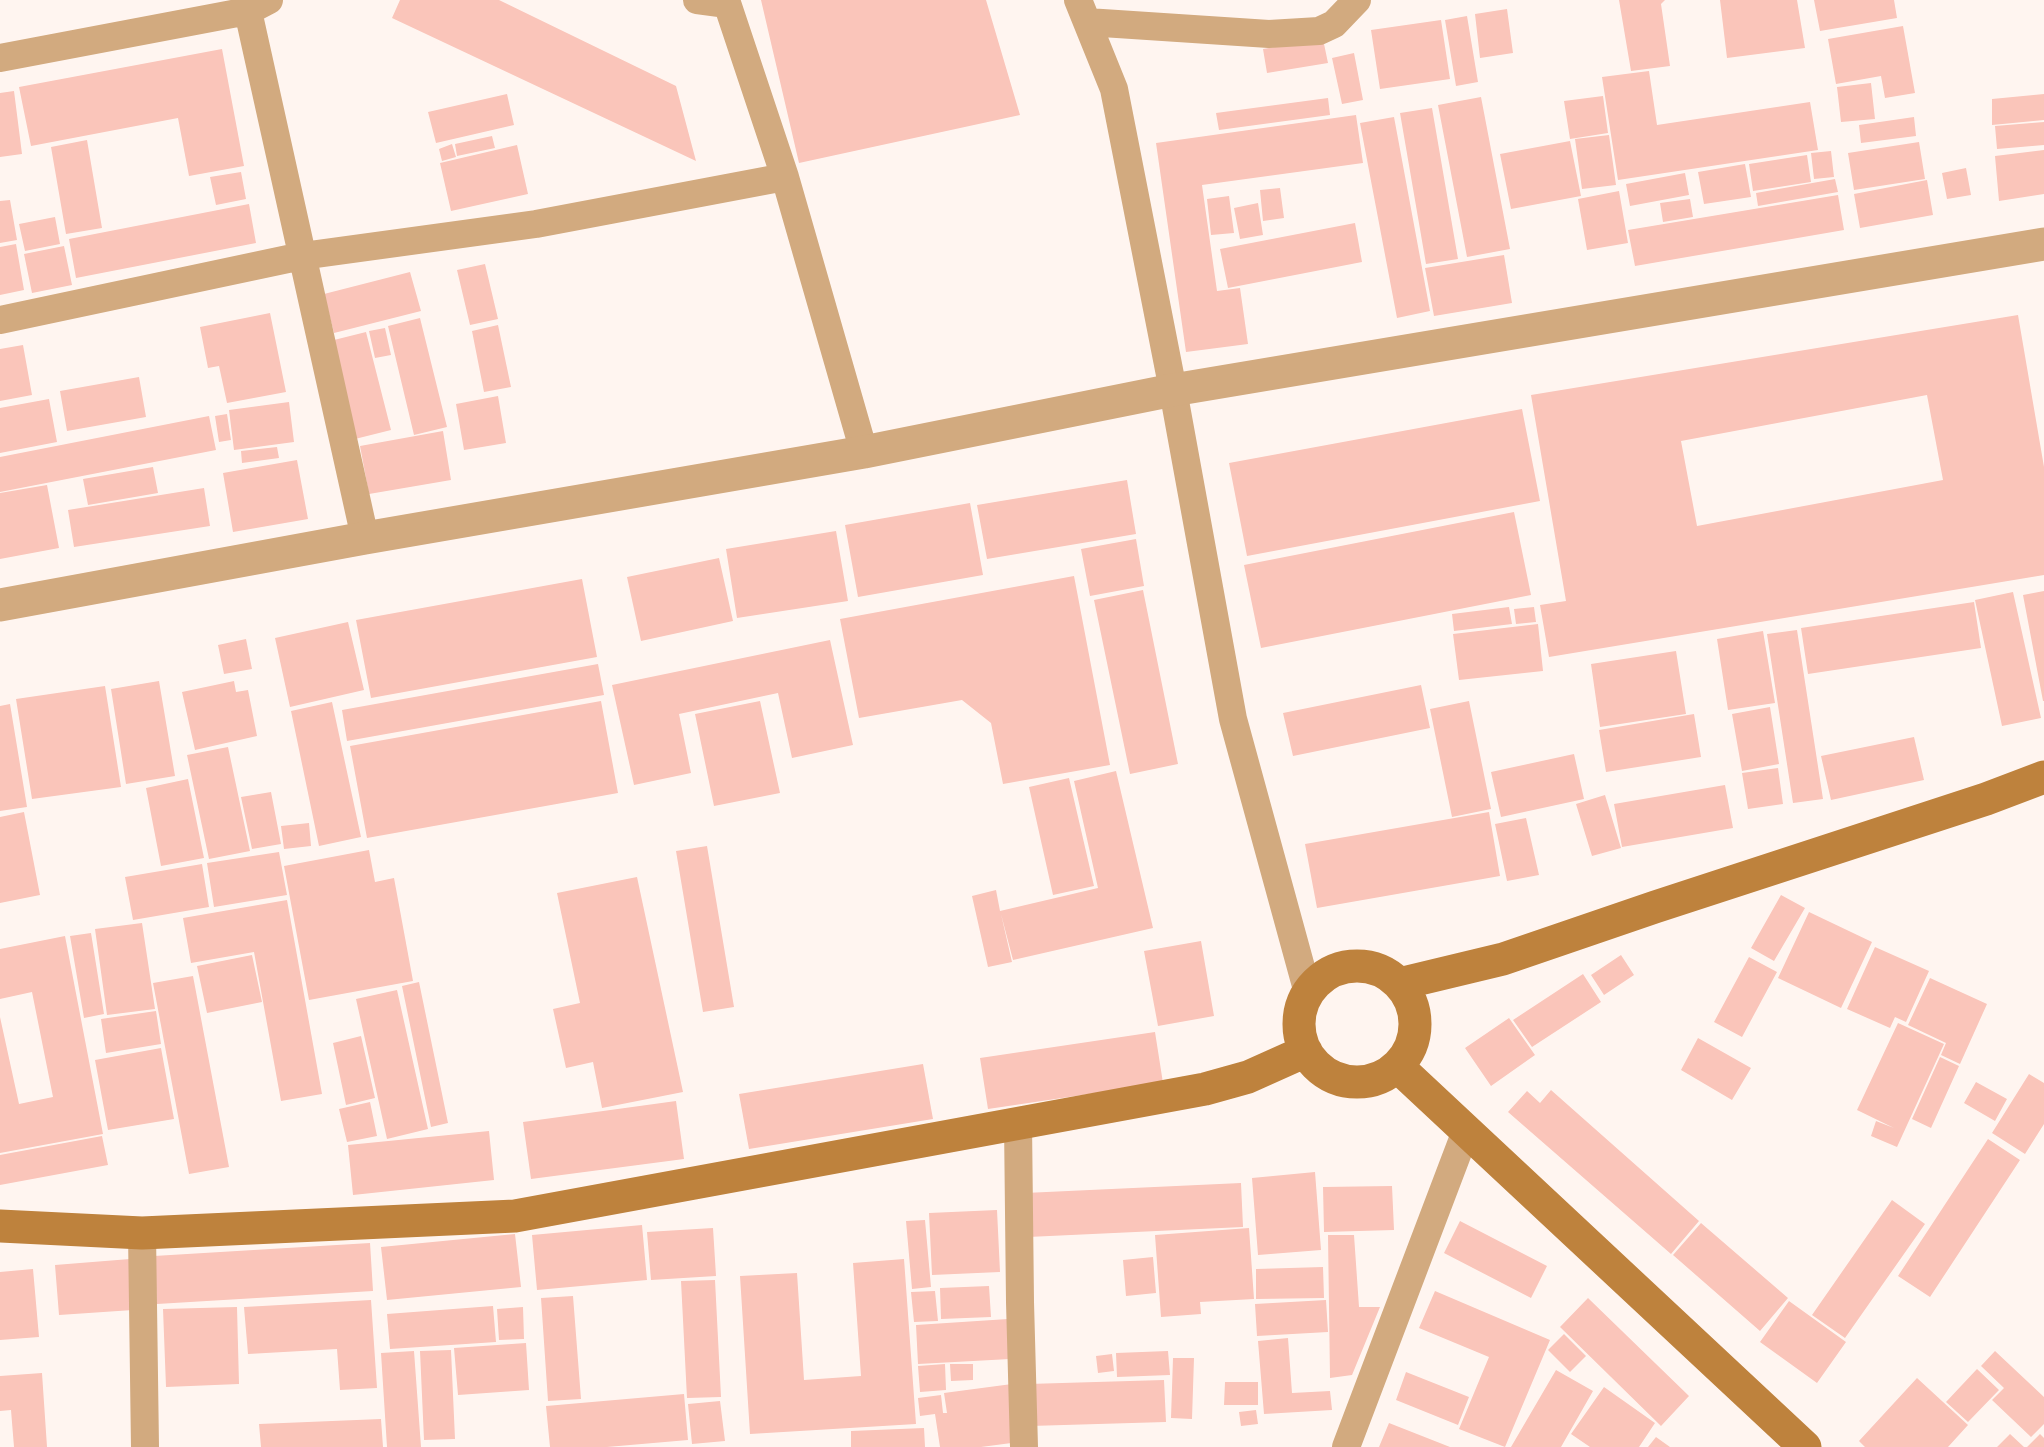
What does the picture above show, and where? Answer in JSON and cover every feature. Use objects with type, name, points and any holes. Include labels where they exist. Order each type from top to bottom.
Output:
[{"type":"main road","points":[[1399,984],[1503,959],[1986,799],[2044,777]]},
{"type":"main road","points":[[1359,966],[1374,968],[1388,974],[1399,984],[1414,1010],[1415,1026],[1413,1041],[1407,1054],[1397,1066],[1371,1080],[1355,1082],[1327,1073],[1315,1063],[1300,1037],[1300,1022],[1302,1007],[1317,981],[1344,967],[1359,966]]},
{"type":"main road","points":[[0,1226],[142,1233],[515,1216],[1205,1089],[1248,1077],[1306,1051]]},
{"type":"main road","points":[[1397,1066],[1806,1447]]},
{"type":"street","points":[[697,0],[726,2],[785,177],[864,452]]},
{"type":"street","points":[[1308,993],[1233,719],[1173,390],[1114,89],[1082,11],[1269,34],[1319,32],[1334,24],[1357,0]]},
{"type":"street","points":[[0,58],[259,5],[303,256],[365,538]]},
{"type":"street","points":[[0,320],[303,256],[536,224],[785,177]]},
{"type":"street","points":[[0,605],[365,538],[864,452],[1173,390],[2044,244]]},
{"type":"street","points":[[1018,1123],[1024,1447]]},
{"type":"street","points":[[1346,1447],[1466,1131]]},
{"type":"street","points":[[142,1233],[145,1447]]},
{"type":"building","points":[[400,0],[499,0],[676,86],[696,161],[392,18]]},
{"type":"building","points":[[761,0],[986,0],[1020,115],[799,163]]},
{"type":"building","points":[[1619,0],[1665,0],[1661,4],[1670,66],[1631,71]]},
{"type":"building","points":[[1720,0],[1797,0],[1805,48],[1727,58]]},
{"type":"building","points":[[1814,0],[1894,0],[1897,18],[1820,31]]},
{"type":"building","points":[[1507,9],[1513,53],[1480,58],[1475,14]]},
{"type":"building","points":[[1467,16],[1478,82],[1456,86],[1445,20]]},
{"type":"building","points":[[1441,20],[1450,79],[1380,89],[1371,30]]},
{"type":"building","points":[[1903,26],[1915,93],[1885,98],[1881,76],[1836,84],[1828,39]]},
{"type":"building","points":[[1323,39],[1328,63],[1267,73],[1263,49]]},
{"type":"building","points":[[222,49],[244,166],[189,176],[178,118],[31,146],[19,87]]},
{"type":"building","points":[[1354,53],[1363,100],[1342,104],[1332,58]]},
{"type":"building","points":[[1649,71],[1657,125],[1810,102],[1818,150],[1618,180],[1602,77]]},
{"type":"building","points":[[1871,83],[1875,119],[1841,122],[1837,87]]},
{"type":"building","points":[[14,91],[22,154],[0,157],[0,93]]},
{"type":"building","points":[[507,94],[514,125],[436,143],[428,112]]},
{"type":"building","points":[[2044,94],[2044,120],[1992,125],[1992,99]]},
{"type":"building","points":[[1603,96],[1608,133],[1570,139],[1564,101]]},
{"type":"building","points":[[1481,97],[1510,249],[1467,257],[1438,105]]},
{"type":"building","points":[[1328,98],[1330,115],[1219,130],[1216,113]]},
{"type":"building","points":[[1432,108],[1458,259],[1426,264],[1400,113]]},
{"type":"building","points":[[1356,115],[1363,163],[1202,185],[1217,291],[1240,288],[1248,344],[1186,352],[1156,143]]},
{"type":"building","points":[[1394,117],[1430,311],[1397,318],[1360,123]]},
{"type":"building","points":[[1914,117],[1916,136],[1861,143],[1859,125]]},
{"type":"building","points":[[2044,122],[2044,145],[1997,149],[1995,126]]},
{"type":"building","points":[[1609,135],[1616,185],[1582,189],[1575,139]]},
{"type":"building","points":[[492,136],[495,148],[457,156],[455,144]]},
{"type":"building","points":[[87,140],[102,228],[66,234],[51,147]]},
{"type":"building","points":[[1570,141],[1581,196],[1511,209],[1500,154]]},
{"type":"building","points":[[1919,142],[1925,179],[1854,190],[1848,153]]},
{"type":"building","points":[[452,144],[456,157],[442,161],[439,149]]},
{"type":"building","points":[[517,145],[528,194],[451,211],[440,163]]},
{"type":"building","points":[[2044,150],[2044,194],[1999,201],[1995,156]]},
{"type":"building","points":[[1831,151],[1834,177],[1814,179],[1811,153]]},
{"type":"building","points":[[1807,155],[1811,182],[1753,191],[1749,164]]},
{"type":"building","points":[[1745,164],[1751,197],[1704,204],[1698,172]]},
{"type":"building","points":[[1966,168],[1971,195],[1947,199],[1942,173]]},
{"type":"building","points":[[241,172],[246,199],[216,205],[210,177]]},
{"type":"building","points":[[1685,173],[1689,195],[1630,206],[1626,184]]},
{"type":"building","points":[[1835,179],[1838,192],[1758,206],[1756,193]]},
{"type":"building","points":[[1927,180],[1933,215],[1860,228],[1854,194]]},
{"type":"building","points":[[1280,188],[1284,218],[1263,221],[1260,190]]},
{"type":"building","points":[[1619,191],[1628,243],[1587,250],[1578,199]]},
{"type":"building","points":[[1838,195],[1844,230],[1635,266],[1628,230]]},
{"type":"building","points":[[1229,196],[1234,233],[1211,235],[1207,199]]},
{"type":"building","points":[[1690,199],[1693,217],[1663,222],[1660,203]]},
{"type":"building","points":[[10,200],[17,240],[0,243],[0,201]]},
{"type":"building","points":[[1258,203],[1263,235],[1240,239],[1234,208]]},
{"type":"building","points":[[249,204],[256,243],[76,278],[69,239]]},
{"type":"building","points":[[55,217],[60,244],[25,251],[19,224]]},
{"type":"building","points":[[1355,223],[1362,262],[1228,288],[1220,249]]},
{"type":"building","points":[[16,244],[24,290],[0,295],[0,247]]},
{"type":"building","points":[[64,246],[72,285],[32,293],[24,254]]},
{"type":"building","points":[[1504,255],[1512,303],[1434,316],[1425,268]]},
{"type":"building","points":[[485,264],[498,319],[470,325],[457,270]]},
{"type":"building","points":[[410,272],[421,311],[334,333],[324,294]]},
{"type":"building","points":[[270,313],[286,392],[227,403],[219,366],[208,368],[200,327]]},
{"type":"building","points":[[2018,315],[2044,467],[2044,575],[1549,657],[1540,605],[1566,601],[1531,395]],"holes":[[[1927,395],[1943,480],[1697,526],[1681,441]]]},
{"type":"building","points":[[420,318],[447,427],[414,435],[388,326]]},
{"type":"building","points":[[498,325],[511,387],[484,392],[472,331]]},
{"type":"building","points":[[385,328],[391,355],[375,358],[369,331]]},
{"type":"building","points":[[366,332],[391,430],[355,439],[330,341]]},
{"type":"building","points":[[23,345],[32,395],[0,401],[0,349]]},
{"type":"building","points":[[139,377],[146,417],[67,431],[60,391]]},
{"type":"building","points":[[498,396],[506,443],[464,450],[456,404]]},
{"type":"building","points":[[49,399],[57,442],[0,453],[0,408]]},
{"type":"building","points":[[289,402],[294,442],[234,450],[229,410]]},
{"type":"building","points":[[1522,409],[1540,501],[1247,556],[1229,463]]},
{"type":"building","points":[[227,414],[231,440],[219,442],[215,416]]},
{"type":"building","points":[[209,416],[216,450],[0,492],[0,457]]},
{"type":"building","points":[[443,431],[451,480],[369,494],[360,446]]},
{"type":"building","points":[[277,447],[279,458],[242,463],[241,451]]},
{"type":"building","points":[[297,460],[308,519],[233,532],[223,473]]},
{"type":"building","points":[[153,467],[158,493],[88,505],[83,479]]},
{"type":"building","points":[[1127,480],[1136,534],[987,559],[977,505]]},
{"type":"building","points":[[47,485],[59,548],[0,559],[0,493]]},
{"type":"building","points":[[204,488],[210,526],[74,547],[68,510]]},
{"type":"building","points":[[970,503],[983,575],[858,597],[845,525]]},
{"type":"building","points":[[1514,512],[1531,595],[1261,648],[1244,565]]},
{"type":"building","points":[[836,531],[848,601],[737,618],[726,549]]},
{"type":"building","points":[[1136,539],[1144,586],[1090,596],[1081,549]]},
{"type":"building","points":[[719,558],[733,621],[641,641],[627,577]]},
{"type":"building","points":[[1074,576],[1110,765],[1003,784],[991,723],[962,700],[859,718],[840,619]]},
{"type":"building","points":[[582,579],[597,657],[371,698],[356,620]]},
{"type":"building","points":[[1143,590],[1178,764],[1130,774],[1094,600]]},
{"type":"building","points":[[2044,591],[2044,701],[2043,701],[2023,595]]},
{"type":"building","points":[[2013,592],[2041,718],[2002,726],[1975,600]]},
{"type":"building","points":[[1974,602],[1981,648],[1808,674],[1801,628]]},
{"type":"building","points":[[1509,607],[1512,624],[1454,631],[1452,614]]},
{"type":"building","points":[[1534,607],[1536,622],[1516,624],[1514,609]]},
{"type":"building","points":[[348,622],[364,690],[290,707],[275,638]]},
{"type":"building","points":[[1538,624],[1543,671],[1459,680],[1453,634]]},
{"type":"building","points":[[1797,630],[1823,799],[1793,803],[1767,634]]},
{"type":"building","points":[[1763,631],[1775,703],[1728,710],[1717,639]]},
{"type":"building","points":[[246,639],[252,669],[224,674],[218,645]]},
{"type":"building","points":[[830,640],[853,745],[792,758],[778,693],[679,714],[691,773],[634,785],[612,685]]},
{"type":"building","points":[[1676,651],[1686,714],[1600,727],[1591,664]]},
{"type":"building","points":[[598,664],[604,695],[347,741],[342,710]]},
{"type":"building","points":[[159,681],[175,776],[126,784],[111,689]]},
{"type":"building","points":[[234,681],[236,692],[248,690],[257,736],[195,750],[182,692]]},
{"type":"building","points":[[1421,685],[1430,728],[1293,756],[1283,713]]},
{"type":"building","points":[[105,686],[121,787],[32,799],[16,699]]},
{"type":"building","points":[[601,701],[618,793],[367,838],[350,746]]},
{"type":"building","points":[[760,701],[780,793],[714,806],[695,714]]},
{"type":"building","points":[[1469,701],[1491,809],[1452,817],[1430,709]]},
{"type":"building","points":[[332,702],[361,837],[319,846],[291,711]]},
{"type":"building","points":[[10,704],[27,807],[0,811],[0,706]]},
{"type":"building","points":[[1770,707],[1779,764],[1742,771],[1732,714]]},
{"type":"building","points":[[1694,714],[1701,757],[1606,772],[1599,730]]},
{"type":"building","points":[[1914,737],[1924,780],[1831,800],[1821,756]]},
{"type":"building","points":[[228,747],[250,851],[209,859],[187,755]]},
{"type":"building","points":[[1574,754],[1584,799],[1501,817],[1491,772]]},
{"type":"building","points":[[1778,768],[1783,804],[1748,809],[1742,773]]},
{"type":"building","points":[[1116,771],[1153,928],[1013,960],[1001,914],[1012,962],[988,967],[972,896],[996,890],[1000,911],[1098,888],[1074,781]]},
{"type":"building","points":[[1069,778],[1094,886],[1053,895],[1029,787]]},
{"type":"building","points":[[188,779],[204,858],[161,866],[146,788]]},
{"type":"building","points":[[1725,785],[1733,828],[1622,847],[1614,804]]},
{"type":"building","points":[[271,792],[281,844],[252,849],[241,797]]},
{"type":"building","points":[[1605,795],[1621,848],[1592,856],[1576,804]]},
{"type":"building","points":[[24,812],[40,895],[0,903],[0,817]]},
{"type":"building","points":[[1489,812],[1500,876],[1317,908],[1305,844]]},
{"type":"building","points":[[1526,818],[1539,875],[1507,881],[1495,824]]},
{"type":"building","points":[[309,823],[311,846],[284,849],[281,826]]},
{"type":"building","points":[[707,846],[734,1007],[703,1012],[676,851]]},
{"type":"building","points":[[369,850],[375,882],[394,878],[413,981],[309,1000],[284,866]]},
{"type":"building","points":[[279,852],[287,895],[214,907],[207,863]]},
{"type":"building","points":[[202,864],[209,907],[133,920],[125,877]]},
{"type":"building","points":[[637,877],[683,1092],[602,1108],[593,1062],[566,1068],[553,1009],[580,1003],[557,893]]},
{"type":"building","points":[[1781,895],[1805,908],[1774,961],[1751,948]]},
{"type":"building","points":[[287,900],[322,1094],[281,1101],[254,952],[191,963],[183,918]]},
{"type":"building","points":[[1809,912],[1872,942],[1841,1008],[1778,978]]},
{"type":"building","points":[[142,923],[155,1009],[107,1015],[95,929]]},
{"type":"building","points":[[91,933],[104,1014],[84,1018],[70,936]]},
{"type":"building","points":[[65,936],[103,1134],[0,1153],[0,1017],[19,1104],[53,1097],[32,992],[0,999],[0,949]]},
{"type":"building","points":[[1201,941],[1214,1016],[1158,1026],[1144,951]]},
{"type":"building","points":[[1875,947],[1929,971],[1906,1022],[1895,1017],[1890,1028],[1847,1009]]},
{"type":"building","points":[[252,955],[262,1002],[207,1013],[197,966]]},
{"type":"building","points":[[1621,955],[1634,975],[1604,995],[1591,975]]},
{"type":"building","points":[[1749,957],[1777,972],[1742,1037],[1714,1022]]},
{"type":"building","points":[[1583,974],[1601,1002],[1532,1047],[1513,1020]]},
{"type":"building","points":[[193,976],[229,1167],[189,1174],[153,983]]},
{"type":"building","points":[[1930,978],[1987,1004],[1960,1064],[1941,1055],[1946,1043],[1908,1025]]},
{"type":"building","points":[[419,982],[448,1123],[431,1127],[402,986]]},
{"type":"building","points":[[397,990],[428,1129],[387,1139],[356,999]]},
{"type":"building","points":[[156,1011],[161,1044],[106,1053],[101,1019]]},
{"type":"building","points":[[1509,1018],[1535,1055],[1491,1086],[1465,1048]]},
{"type":"building","points":[[1898,1023],[1944,1044],[1897,1147],[1871,1136],[1876,1121],[1894,1128],[1857,1110]]},
{"type":"building","points":[[1155,1032],[1163,1083],[988,1109],[980,1058]]},
{"type":"building","points":[[361,1036],[375,1098],[346,1105],[333,1043]]},
{"type":"building","points":[[1698,1038],[1751,1068],[1732,1100],[1681,1070]]},
{"type":"building","points":[[161,1048],[174,1119],[108,1130],[95,1060]]},
{"type":"building","points":[[1940,1057],[1959,1066],[1931,1128],[1912,1119]]},
{"type":"building","points":[[923,1064],[933,1119],[749,1149],[739,1094]]},
{"type":"building","points":[[2029,1074],[2044,1083],[2044,1124],[2025,1154],[1992,1133]]},
{"type":"building","points":[[1976,1082],[2007,1099],[1995,1121],[1964,1103]]},
{"type":"building","points":[[1551,1090],[1699,1221],[1671,1254],[1508,1112],[1527,1091],[1540,1103]]},
{"type":"building","points":[[676,1101],[684,1159],[531,1179],[523,1122]]},
{"type":"building","points":[[370,1102],[377,1136],[347,1142],[339,1109]]},
{"type":"building","points":[[489,1131],[494,1180],[353,1195],[348,1145]]},
{"type":"building","points":[[102,1136],[108,1165],[0,1185],[0,1155]]},
{"type":"building","points":[[1988,1139],[2020,1160],[1930,1297],[1898,1276]]},
{"type":"building","points":[[1315,1172],[1321,1250],[1258,1255],[1252,1178]]},
{"type":"building","points":[[1241,1183],[1243,1227],[1028,1237],[1025,1193]]},
{"type":"building","points":[[1392,1186],[1394,1230],[1324,1232],[1323,1187]]},
{"type":"building","points":[[1892,1200],[1925,1224],[1845,1338],[1812,1315]]},
{"type":"building","points":[[997,1210],[1000,1272],[932,1275],[929,1213]]},
{"type":"building","points":[[925,1220],[931,1287],[912,1289],[906,1221]]},
{"type":"building","points":[[1460,1221],[1547,1266],[1531,1298],[1444,1253]]},
{"type":"building","points":[[1701,1223],[1788,1298],[1760,1331],[1673,1255]]},
{"type":"building","points":[[642,1225],[647,1280],[537,1290],[532,1235]]},
{"type":"building","points":[[713,1228],[716,1276],[651,1280],[647,1232]]},
{"type":"building","points":[[1249,1228],[1254,1299],[1200,1302],[1201,1314],[1161,1317],[1155,1235]]},
{"type":"building","points":[[515,1234],[521,1287],[387,1300],[381,1247]]},
{"type":"building","points":[[1328,1235],[1354,1235],[1359,1307],[1380,1307],[1352,1375],[1330,1378]]},
{"type":"building","points":[[370,1243],[373,1291],[157,1304],[154,1256]]},
{"type":"building","points":[[1153,1257],[1156,1293],[1126,1296],[1123,1260]]},
{"type":"building","points":[[130,1259],[133,1310],[59,1315],[55,1265]]},
{"type":"building","points":[[904,1259],[916,1424],[750,1434],[740,1276],[797,1273],[804,1380],[861,1376],[853,1263]]},
{"type":"building","points":[[1323,1267],[1324,1298],[1256,1299],[1256,1269]]},
{"type":"building","points":[[33,1269],[39,1337],[0,1340],[0,1272]]},
{"type":"building","points":[[715,1280],[721,1397],[687,1398],[681,1281]]},
{"type":"building","points":[[989,1286],[991,1317],[941,1319],[940,1288]]},
{"type":"building","points":[[935,1291],[938,1321],[914,1322],[911,1292]]},
{"type":"building","points":[[1435,1291],[1550,1340],[1505,1447],[1459,1429],[1489,1357],[1419,1328]]},
{"type":"building","points":[[573,1296],[581,1399],[548,1401],[541,1298]]},
{"type":"building","points":[[1588,1298],[1689,1396],[1661,1426],[1560,1327]]},
{"type":"building","points":[[371,1300],[377,1388],[340,1390],[337,1349],[248,1354],[244,1307]]},
{"type":"building","points":[[1326,1300],[1328,1332],[1257,1336],[1255,1304]]},
{"type":"building","points":[[1789,1301],[1846,1342],[1817,1383],[1760,1342]]},
{"type":"building","points":[[493,1306],[496,1342],[390,1349],[387,1314]]},
{"type":"building","points":[[237,1307],[239,1384],[166,1387],[163,1309]]},
{"type":"building","points":[[523,1307],[524,1339],[499,1340],[497,1309]]},
{"type":"building","points":[[1008,1319],[1010,1359],[918,1364],[916,1325]]},
{"type":"building","points":[[1564,1334],[1586,1356],[1570,1372],[1548,1350]]},
{"type":"building","points":[[1288,1338],[1292,1393],[1330,1391],[1332,1410],[1264,1414],[1258,1341]]},
{"type":"building","points":[[526,1343],[529,1390],[458,1395],[454,1348]]},
{"type":"building","points":[[451,1350],[455,1439],[424,1440],[420,1351]]},
{"type":"building","points":[[414,1351],[421,1447],[387,1447],[381,1353]]},
{"type":"building","points":[[1168,1351],[1170,1375],[1117,1377],[1116,1353]]},
{"type":"building","points":[[1995,1351],[2044,1397],[2044,1424],[2031,1437],[1992,1400],[2004,1388],[1981,1366]]},
{"type":"building","points":[[1112,1354],[1114,1371],[1098,1373],[1096,1356]]},
{"type":"building","points":[[1173,1358],[1194,1358],[1192,1419],[1171,1418]]},
{"type":"building","points":[[945,1364],[946,1390],[920,1392],[918,1366]]},
{"type":"building","points":[[950,1364],[973,1364],[973,1380],[951,1381]]},
{"type":"building","points":[[1977,1369],[1999,1390],[1968,1422],[1946,1402]]},
{"type":"building","points":[[1556,1370],[1593,1391],[1561,1447],[1511,1447]]},
{"type":"building","points":[[1406,1372],[1469,1397],[1458,1425],[1396,1400]]},
{"type":"building","points":[[42,1373],[47,1447],[14,1447],[11,1410],[0,1411],[0,1376]]},
{"type":"building","points":[[1917,1378],[1968,1425],[1948,1447],[1865,1447],[1859,1441]]},
{"type":"building","points":[[1164,1380],[1166,1422],[1030,1426],[1028,1384]]},
{"type":"building","points":[[1225,1382],[1258,1382],[1258,1405],[1224,1405]]},
{"type":"building","points":[[1012,1384],[1019,1442],[981,1447],[940,1447],[935,1414],[920,1416],[918,1398],[941,1395],[943,1413],[947,1413],[944,1393]]},
{"type":"building","points":[[1604,1387],[1655,1423],[1639,1447],[1590,1447],[1571,1434]]},
{"type":"building","points":[[684,1394],[688,1440],[607,1447],[550,1447],[546,1406]]},
{"type":"building","points":[[720,1401],[725,1441],[692,1444],[688,1404]]},
{"type":"building","points":[[1256,1410],[1258,1424],[1241,1426],[1239,1412]]},
{"type":"building","points":[[381,1419],[383,1447],[261,1447],[259,1424]]},
{"type":"building","points":[[1389,1423],[1450,1447],[1379,1447]]},
{"type":"building","points":[[924,1428],[925,1447],[851,1447],[851,1431]]},
{"type":"building","points":[[2010,1434],[2024,1447],[1997,1447]]},
{"type":"building","points":[[2040,1434],[2044,1438],[2044,1447],[2027,1447]]},
{"type":"building","points":[[1656,1437],[1670,1447],[1648,1447]]}]
